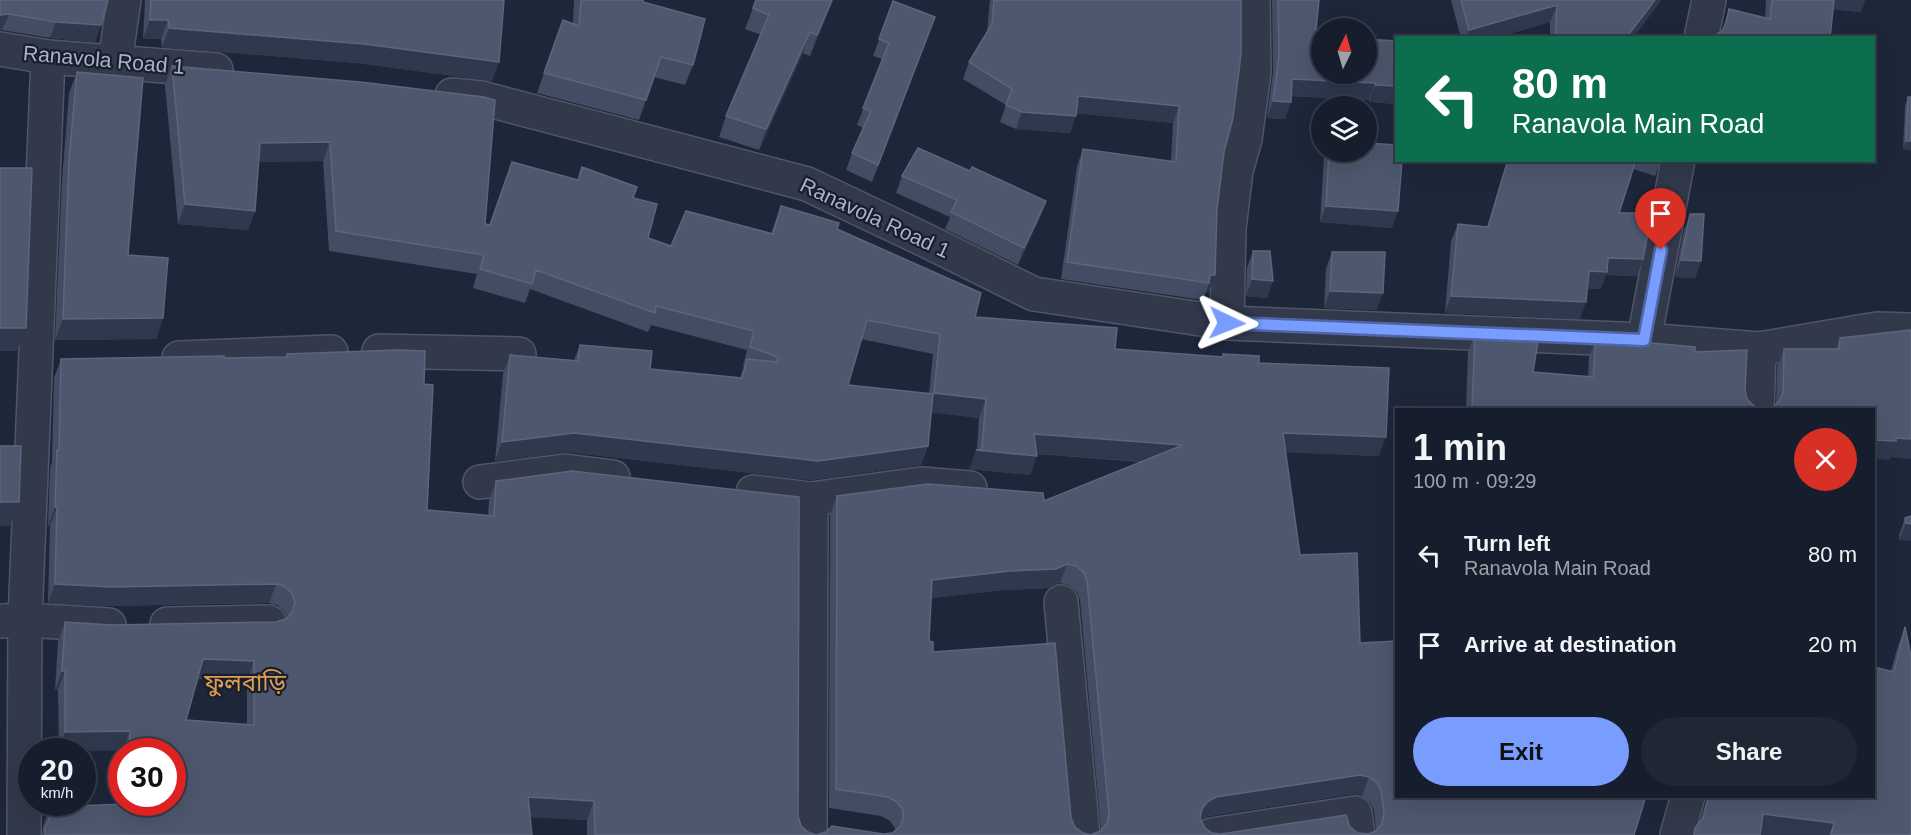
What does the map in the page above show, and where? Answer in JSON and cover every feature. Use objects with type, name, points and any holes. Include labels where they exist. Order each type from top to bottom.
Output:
[{"type":"street","points":[[115,62],[123,0]]},
{"type":"street","points":[[1227,323],[1229,228],[1236,171],[1245,139],[1254,72],[1253,0]]},
{"type":"street","points":[[1701,36],[1708,0]]},
{"type":"street","name":"Ranavola Road 1","points":[[0,49],[48,57],[241,72]]},
{"type":"street","points":[[24,835],[13,621],[36,359],[48,57]]},
{"type":"street","name":"Ranavola Road 1","points":[[424,91],[481,98],[807,184],[1034,294],[1227,323],[1644,340],[1758,349],[1877,329],[1911,330]]},
{"type":"street","points":[[1644,340],[1678,162]]},
{"type":"street","points":[[1757,408],[1758,349]]},
{"type":"street","points":[[152,358],[391,350],[519,354]]},
{"type":"street","points":[[36,359],[71,359]]},
{"type":"street","points":[[480,482],[565,471],[647,480]]},
{"type":"street","points":[[729,490],[811,499],[921,484],[1001,491]]},
{"type":"street","points":[[811,499],[810,829],[844,829]]},
{"type":"street","points":[[1061,602],[1083,835]]},
{"type":"street","points":[[13,621],[105,625],[268,622]]},
{"type":"street","points":[[1677,835],[1687,798]]},
{"type":"street","points":[[1212,835],[1355,813],[1358,835]]},
{"type":"building","points":[[0,0],[108,0],[101,25],[56,22],[9,14],[0,15]]},
{"type":"building","points":[[151,0],[504,0],[499,62],[364,44],[169,28],[168,20],[150,20]]},
{"type":"building","points":[[581,0],[643,0],[643,2],[705,19],[693,65],[661,57],[646,100],[544,73],[563,20],[579,26]]},
{"type":"building","points":[[756,0],[832,0],[817,35],[810,32],[766,129],[726,116],[769,15],[753,8]]},
{"type":"building","points":[[994,0],[1241,0],[1241,54],[1233,118],[1224,152],[1217,209],[1215,275],[1210,275],[1209,283],[1067,262],[1083,149],[1176,162],[1179,106],[1078,96],[1076,116],[1022,112],[1006,105],[1012,89],[969,62],[992,24]]},
{"type":"building","points":[[1278,0],[1319,0],[1317,18],[1311,18],[1311,80],[1292,79],[1291,102],[1273,101],[1279,55]]},
{"type":"building","points":[[1461,0],[1655,0],[1628,36],[1555,36],[1557,5],[1469,30]]},
{"type":"building","points":[[1772,0],[1834,0],[1830,36],[1714,36],[1722,31],[1729,9],[1770,19]]},
{"type":"building","points":[[893,1],[935,17],[878,165],[852,153],[871,111],[863,108],[889,43],[879,39]]},
{"type":"building","points":[[1377,40],[1395,41],[1395,86],[1375,85],[1377,84]]},
{"type":"building","points":[[172,66],[360,82],[495,100],[485,224],[490,225],[512,162],[578,180],[582,167],[637,187],[633,198],[657,204],[648,238],[671,246],[686,211],[773,234],[781,206],[839,223],[837,229],[981,293],[975,317],[1117,328],[1115,349],[1223,357],[1223,354],[1259,356],[1259,363],[1389,368],[1386,437],[1283,433],[1300,555],[1357,553],[1360,643],[1395,641],[1395,798],[1645,798],[1634,835],[1091,835],[816,835],[826,832],[832,826],[883,834],[892,833],[900,827],[903,819],[903,810],[897,802],[888,797],[836,789],[837,496],[928,484],[1043,493],[1044,501],[1183,445],[1034,434],[1037,456],[976,450],[982,449],[986,399],[934,393],[940,334],[867,320],[848,385],[933,394],[928,446],[818,461],[574,433],[502,442],[510,355],[578,361],[580,345],[652,351],[650,369],[742,378],[747,359],[777,362],[778,357],[750,347],[754,331],[656,306],[655,313],[536,270],[532,284],[480,269],[484,255],[336,231],[330,142],[260,143],[255,211],[185,204]],"holes":[[[1067,564],[1076,566],[1084,573],[1087,581],[1109,814],[1107,824],[1100,831],[1091,835],[1075,827],[1071,818],[1055,643],[933,652],[933,642],[929,641],[932,580],[1010,571],[1056,569]],[[1360,775],[1369,777],[1377,783],[1381,791],[1384,813],[1382,824],[1376,831],[1368,834],[1358,833],[1350,827],[1346,815],[1221,834],[1212,833],[1205,828],[1200,818],[1207,802],[1216,797]]]},
{"type":"building","points":[[77,72],[143,78],[128,255],[168,258],[163,318],[63,319],[69,159]]},
{"type":"building","points":[[1908,97],[1911,97],[1911,141],[1906,141]]},
{"type":"building","points":[[1377,144],[1395,145],[1395,162],[1402,162],[1398,211],[1326,206],[1328,162],[1377,162]]},
{"type":"building","points":[[918,148],[970,171],[972,167],[1046,201],[1024,248],[951,212],[957,200],[902,176]]},
{"type":"building","points":[[1507,162],[1635,162],[1619,213],[1652,213],[1643,259],[1608,258],[1607,272],[1589,271],[1586,302],[1451,296],[1458,224],[1488,227]]},
{"type":"building","points":[[0,168],[32,168],[26,328],[0,328]]},
{"type":"building","points":[[1690,214],[1704,214],[1701,261],[1681,260]]},
{"type":"building","points":[[1253,251],[1270,251],[1273,281],[1252,279]]},
{"type":"building","points":[[1332,252],[1385,252],[1383,293],[1330,291]]},
{"type":"building","points":[[1911,330],[1911,439],[1875,440],[1875,408],[1770,408],[1780,400],[1783,392],[1784,349],[1839,349],[1840,338]]},
{"type":"building","points":[[1475,333],[1539,335],[1533,372],[1593,377],[1596,338],[1695,347],[1695,352],[1747,350],[1745,390],[1747,399],[1759,408],[1472,408]]},
{"type":"building","points":[[425,351],[424,384],[433,385],[427,510],[494,516],[496,481],[572,471],[799,497],[798,816],[801,826],[816,835],[595,835],[594,801],[528,797],[532,835],[45,835],[50,816],[96,816],[96,805],[108,805],[108,816],[186,816],[186,738],[130,738],[130,731],[65,732],[65,671],[62,671],[65,622],[112,625],[276,622],[286,619],[295,603],[292,593],[284,586],[276,584],[112,587],[55,584],[57,507],[55,507],[61,359],[287,357],[287,354]],"holes":[[[203,659],[254,661],[254,725],[186,720]]]},
{"type":"building","points":[[0,446],[21,446],[19,502],[0,502]]},
{"type":"building","points":[[1911,516],[1911,524],[1906,523],[1905,518]]},
{"type":"building","points":[[1905,627],[1911,657],[1911,835],[1831,835],[1834,823],[1763,814],[1760,835],[1694,835],[1695,828],[1703,818],[1708,798],[1875,798],[1875,667],[1894,672]]},
{"type":"district","name":"ফুলবাড়ি","points":[[245,683]]},
{"type":"route","points":[[1227,323],[1644,340],[1661,250]]}]
